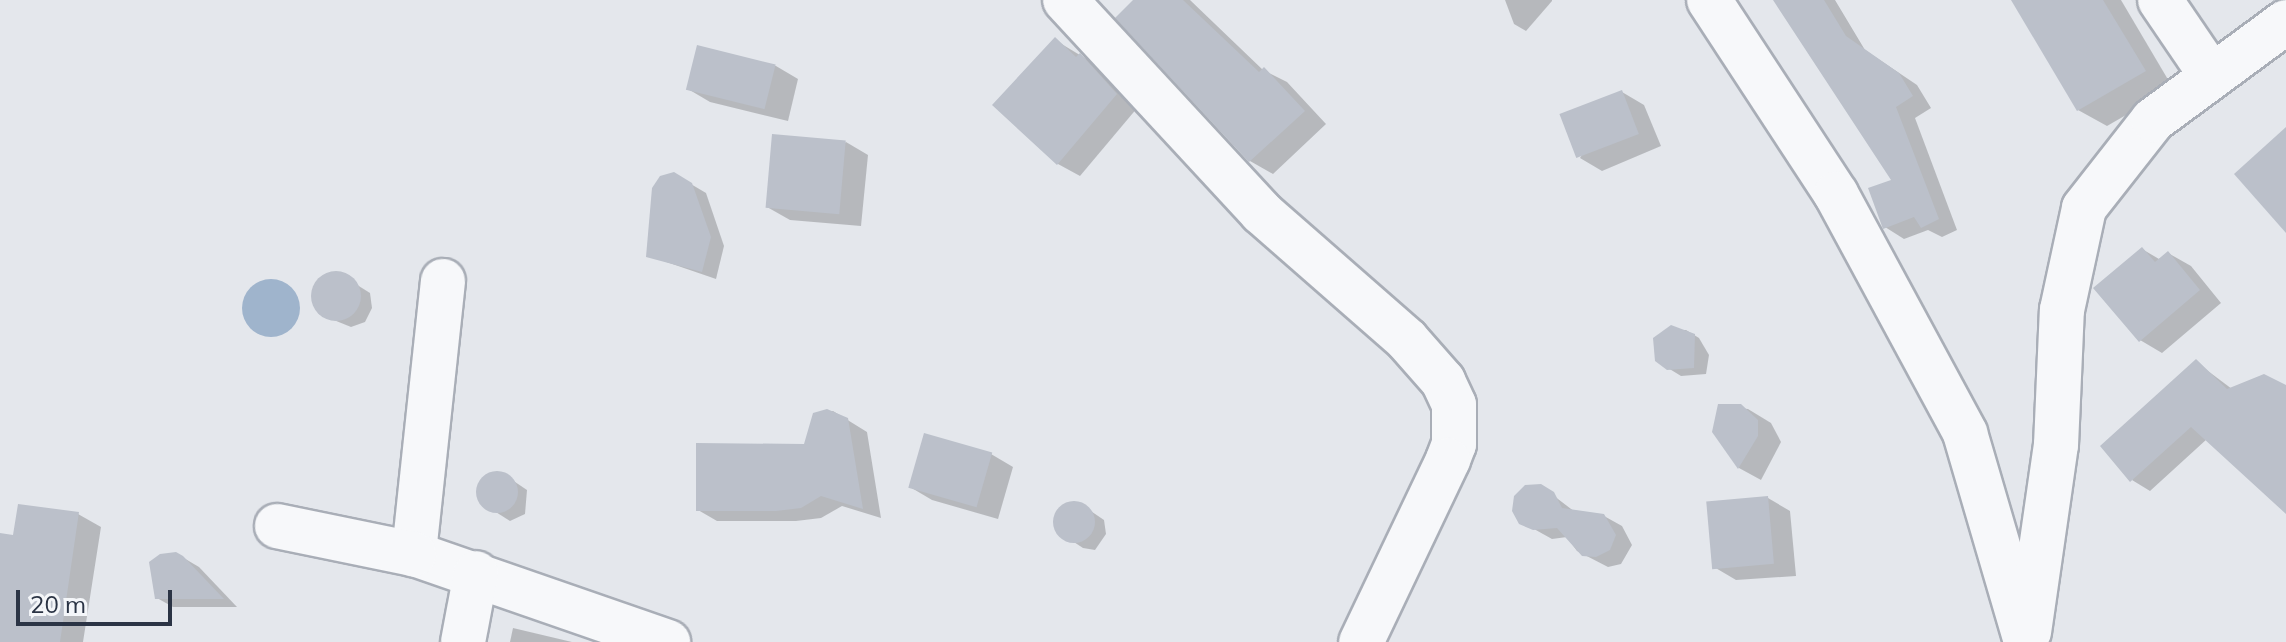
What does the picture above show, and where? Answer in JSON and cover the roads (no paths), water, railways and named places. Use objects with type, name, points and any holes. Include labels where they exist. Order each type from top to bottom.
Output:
[{"type":"street","points":[[1065,0],[1261,212],[1407,340],[1443,381],[1454,405],[1454,444],[1361,642]]},
{"type":"street","points":[[1709,0],[1836,194],[1965,433],[2027,642]]},
{"type":"street","points":[[2160,0],[2211,75]]},
{"type":"street","points":[[2027,642],[2056,445],[2062,310],[2084,208],[2153,120],[2286,22]]},
{"type":"street","points":[[414,554],[443,281]]},
{"type":"street","points":[[277,526],[414,554],[668,642]]},
{"type":"street","points":[[463,642],[476,573]]},
{"type":"water","points":[[271,279],[282,281],[291,288],[298,297],[298,319],[291,328],[282,335],[271,337],[260,335],[251,328],[244,319],[242,308],[244,297],[251,288],[260,281]]}]
